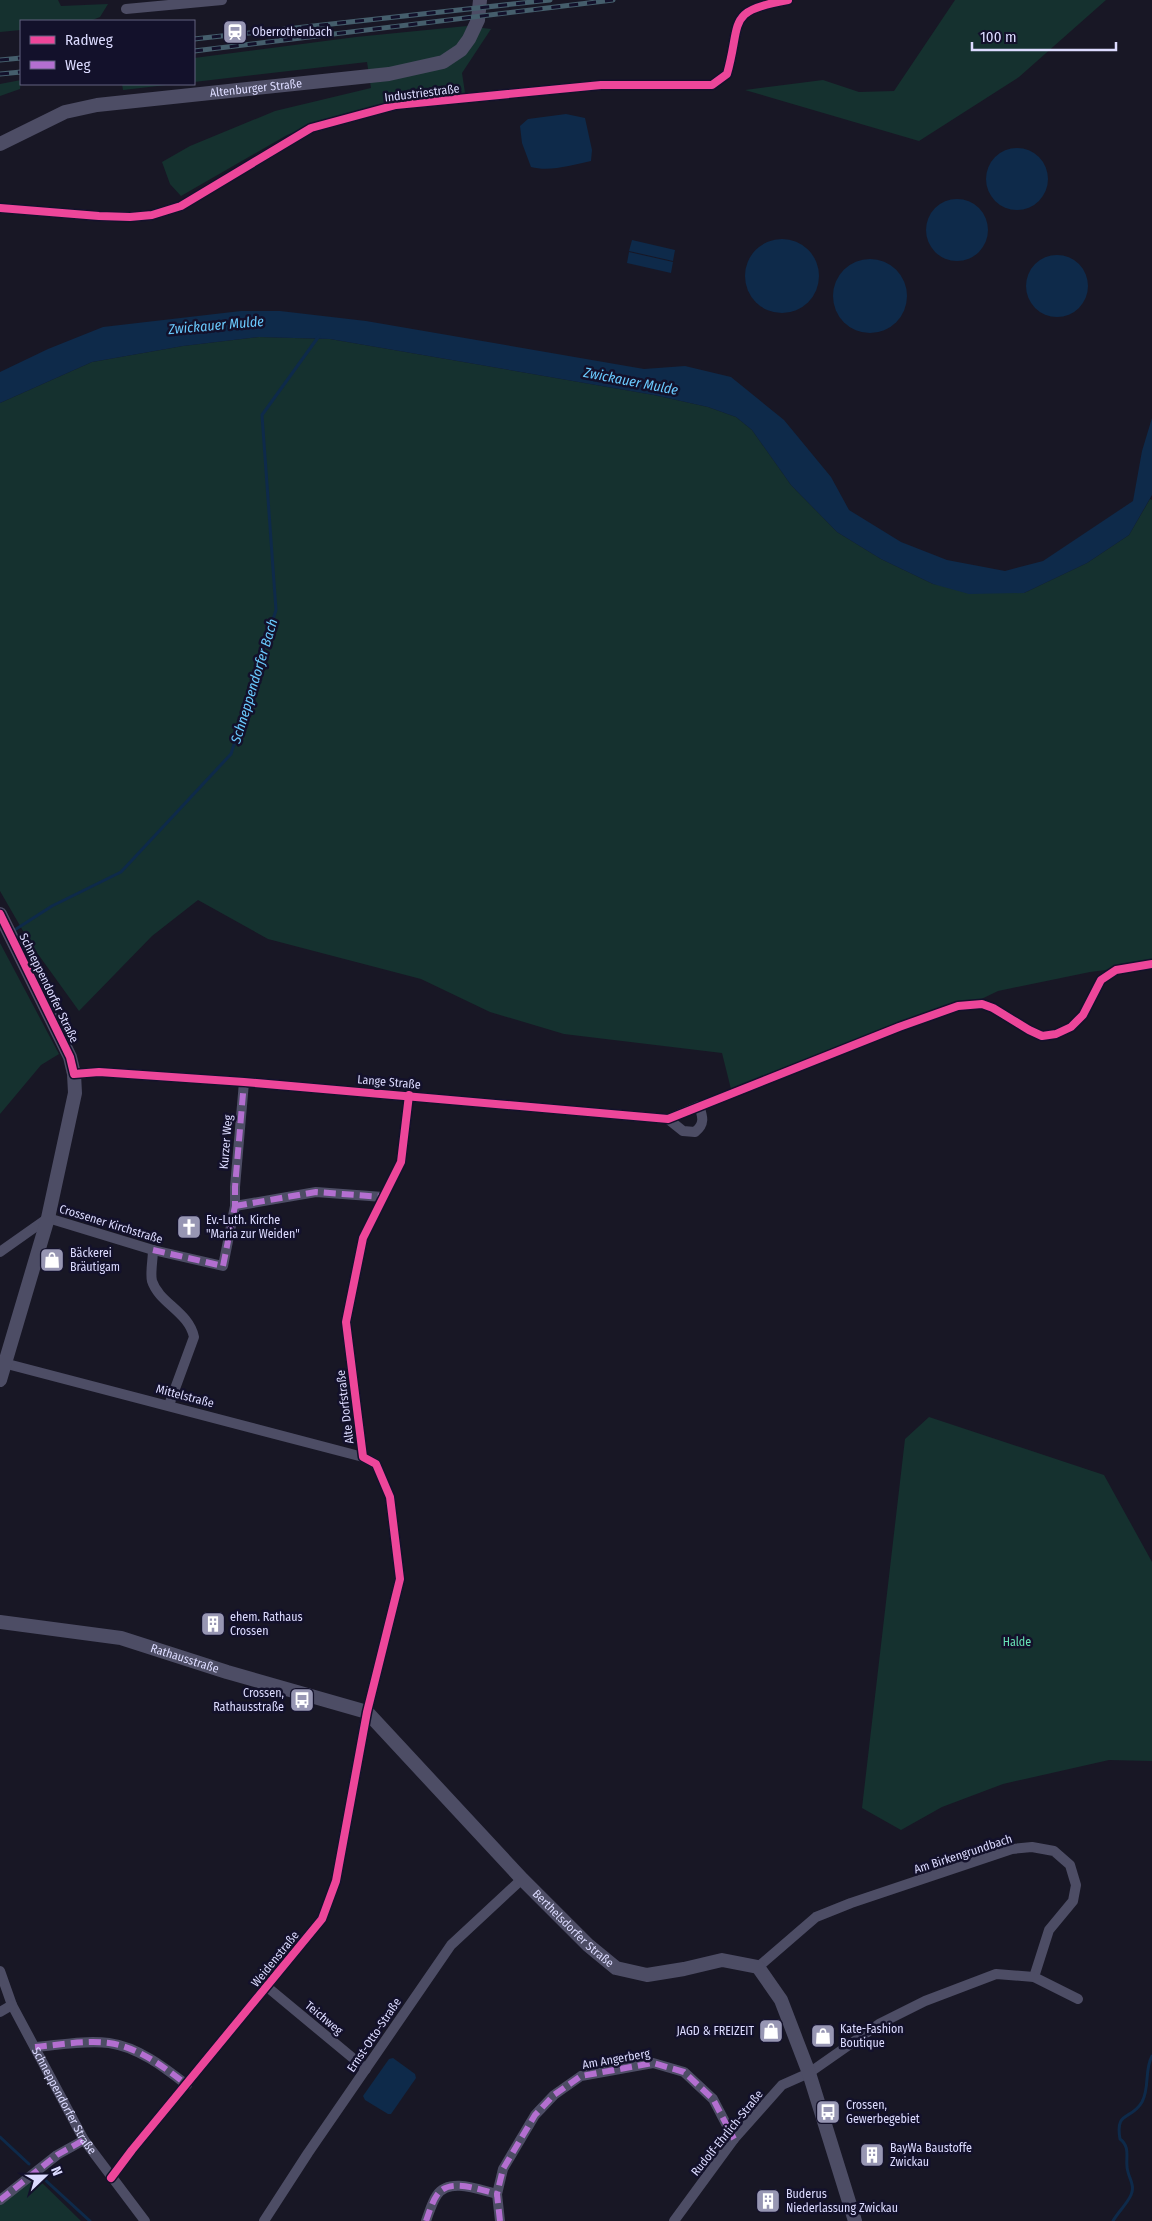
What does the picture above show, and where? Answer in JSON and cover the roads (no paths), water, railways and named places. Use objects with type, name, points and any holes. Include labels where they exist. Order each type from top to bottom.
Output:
[{"type":"street","points":[[126,9],[222,0]]},
{"type":"street","name":"Altenburger Straße","points":[[0,144],[65,112],[97,105],[389,74],[444,62],[460,50],[469,39],[478,20],[480,0]]},
{"type":"street","name":"Industriestraße","points":[[0,208],[99,216],[130,217],[152,215],[181,206],[311,128],[396,105],[601,85],[712,85],[727,74],[738,22],[748,10],[761,5],[788,0]]},
{"type":"street","name":"Schneppendorfer Straße","points":[[0,914],[70,1057],[76,1093],[48,1218],[2,1363],[0,1380]]},
{"type":"street","name":"Lange Straße","points":[[74,1074],[99,1072],[244,1082],[668,1118]]},
{"type":"street","name":"Kurzer Weg","points":[[235,1206],[244,1082]]},
{"type":"street","name":"Alte Dorfstraße","points":[[367,1712],[400,1579],[390,1497],[376,1464],[363,1457],[346,1322],[363,1238],[401,1162],[409,1095]]},
{"type":"street","points":[[235,1206],[316,1192],[383,1197]]},
{"type":"street","name":"Crossener Kirchstraße","points":[[48,1218],[153,1250],[223,1266],[235,1206]]},
{"type":"street","points":[[0,1252],[48,1218]]},
{"type":"street","points":[[153,1250],[152,1283],[158,1292],[192,1326],[194,1337],[169,1405]]},
{"type":"street","name":"Mittelstraße","points":[[2,1363],[363,1457]]},
{"type":"street","name":"Rathausstraße","points":[[0,1622],[121,1638],[227,1672],[367,1712]]},
{"type":"street","name":"Berthelsdorfer Straße","points":[[367,1712],[522,1879],[588,1945],[616,1968],[647,1975],[684,1970],[722,1960],[758,1968]]},
{"type":"street","name":"Weidenstraße","points":[[111,2178],[322,1919],[336,1880],[367,1712]]},
{"type":"street","name":"Am Birkengrundbach","points":[[758,1968],[816,1916],[1012,1849],[1032,1847],[1054,1851],[1070,1864],[1076,1885],[1073,1901],[1049,1930],[1034,1977]]},
{"type":"street","name":"Ernst-Otto-Straße","points":[[264,2221],[451,1945],[522,1879]]},
{"type":"street","points":[[758,1968],[781,2000],[809,2074],[855,2221]]},
{"type":"street","name":"Schneppendorfer Straße","points":[[0,1971],[12,2005],[84,2140],[145,2221]]},
{"type":"street","points":[[809,2074],[879,2024],[925,2001],[996,1974],[1034,1977],[1078,1998]]},
{"type":"street","name":"Teichweg","points":[[266,1986],[366,2069]]},
{"type":"street","points":[[0,2012],[12,2005]]},
{"type":"street","points":[[35,2047],[83,2043],[117,2045],[151,2059],[186,2085]]},
{"type":"street","name":"Am Angerberg","points":[[500,2221],[497,2194],[503,2169],[535,2115],[554,2095],[582,2076],[654,2063],[684,2072],[712,2099],[734,2139]]},
{"type":"street","name":"Rudolf-Ehrlich-Straße","points":[[674,2221],[734,2139],[782,2086],[809,2074]]},
{"type":"street","points":[[0,2200],[58,2155],[84,2140]]},
{"type":"street","points":[[426,2221],[437,2194],[452,2186],[472,2188],[497,2194]]},
{"type":"water","points":[[566,114],[585,118],[592,150],[591,161],[546,169],[531,167],[522,143],[520,126],[528,119]]},
{"type":"water","points":[[1017,148],[1029,150],[1039,157],[1046,167],[1048,179],[1046,191],[1039,201],[1029,208],[1017,210],[1005,208],[995,201],[988,191],[986,179],[988,167],[995,157],[1005,150]]},
{"type":"water","points":[[957,199],[969,201],[979,208],[986,218],[988,230],[986,242],[979,252],[969,259],[957,261],[945,259],[935,252],[928,242],[926,230],[928,218],[935,208],[945,201]]},
{"type":"water","points":[[782,239],[796,242],[808,250],[816,262],[819,276],[816,290],[808,302],[796,310],[782,313],[768,310],[756,302],[748,290],[745,276],[748,262],[756,250],[768,242]]},
{"type":"water","points":[[632,240],[675,250],[673,261],[629,251]]},
{"type":"water","points":[[629,252],[673,262],[671,273],[627,263]]},
{"type":"water","points":[[1057,255],[1069,257],[1079,264],[1086,274],[1088,286],[1086,298],[1079,308],[1069,315],[1057,317],[1045,315],[1035,308],[1028,298],[1026,286],[1028,274],[1035,264],[1045,257]]},
{"type":"water","points":[[870,259],[884,262],[896,270],[904,282],[907,296],[904,310],[896,322],[884,330],[870,333],[856,330],[844,322],[836,310],[833,296],[836,282],[844,270],[856,262]]},
{"type":"water","name":"Zwickauer Mulde","points":[[241,311],[280,311],[366,321],[644,369],[685,366],[731,377],[784,420],[831,477],[849,510],[901,542],[947,560],[1005,571],[1043,561],[1133,501],[1142,451],[1152,418],[1152,495],[1129,535],[1087,563],[1024,593],[969,594],[933,584],[881,559],[837,532],[791,485],[752,430],[736,417],[708,407],[654,395],[330,339],[259,337],[183,346],[92,362],[0,403],[0,372],[48,349],[103,327]]},
{"type":"water","points":[[393,2058],[415,2074],[416,2078],[391,2114],[388,2114],[365,2100],[363,2096],[389,2059]]},
{"type":"waterway","name":"Schneppendorfer Bach","points":[[13,931],[52,906],[121,872],[231,754],[276,610],[262,415],[319,336]]},
{"type":"waterway","points":[[1113,2221],[1132,2192],[1132,2183],[1127,2168],[1127,2150],[1120,2139],[1120,2124],[1142,2102],[1146,2091],[1148,2067],[1152,2056]]},
{"type":"waterway","name":"Schneppendorfer Bach","points":[[0,2137],[29,2164]]},
{"type":"waterway","name":"Schneppendorfer Bach","points":[[43,2178],[90,2221]]},
{"type":"railway","points":[[195,39],[550,0]]},
{"type":"railway","points":[[195,51],[613,0]]},
{"type":"railway","points":[[0,60],[20,58]]},
{"type":"railway","points":[[0,74],[20,72]]},
{"type":"place","name":"Oberrothenbach","points":[[235,32]]},
{"type":"place","name":"Ev.-Luth. Kirche \"Maria zur Weiden\"","points":[[189,1227]]},
{"type":"place","name":"Bäckerei Bräutigam","points":[[52,1260]]},
{"type":"place","name":"ehem. Rathaus Crossen","points":[[213,1624]]},
{"type":"place","name":"Crossen, Rathausstraße","points":[[302,1700]]},
{"type":"place","name":"JAGD & FREIZEIT","points":[[771,2031]]},
{"type":"place","name":"Kate-Fashion Boutique","points":[[823,2036]]},
{"type":"place","name":"Crossen, Gewerbegebiet","points":[[828,2112]]},
{"type":"place","name":"BayWa Baustoffe Zwickau","points":[[872,2155]]},
{"type":"place","name":"Buderus Niederlassung Zwickau","points":[[768,2201]]},
{"type":"park label","name":"Halde","points":[[1017,1642]]}]
